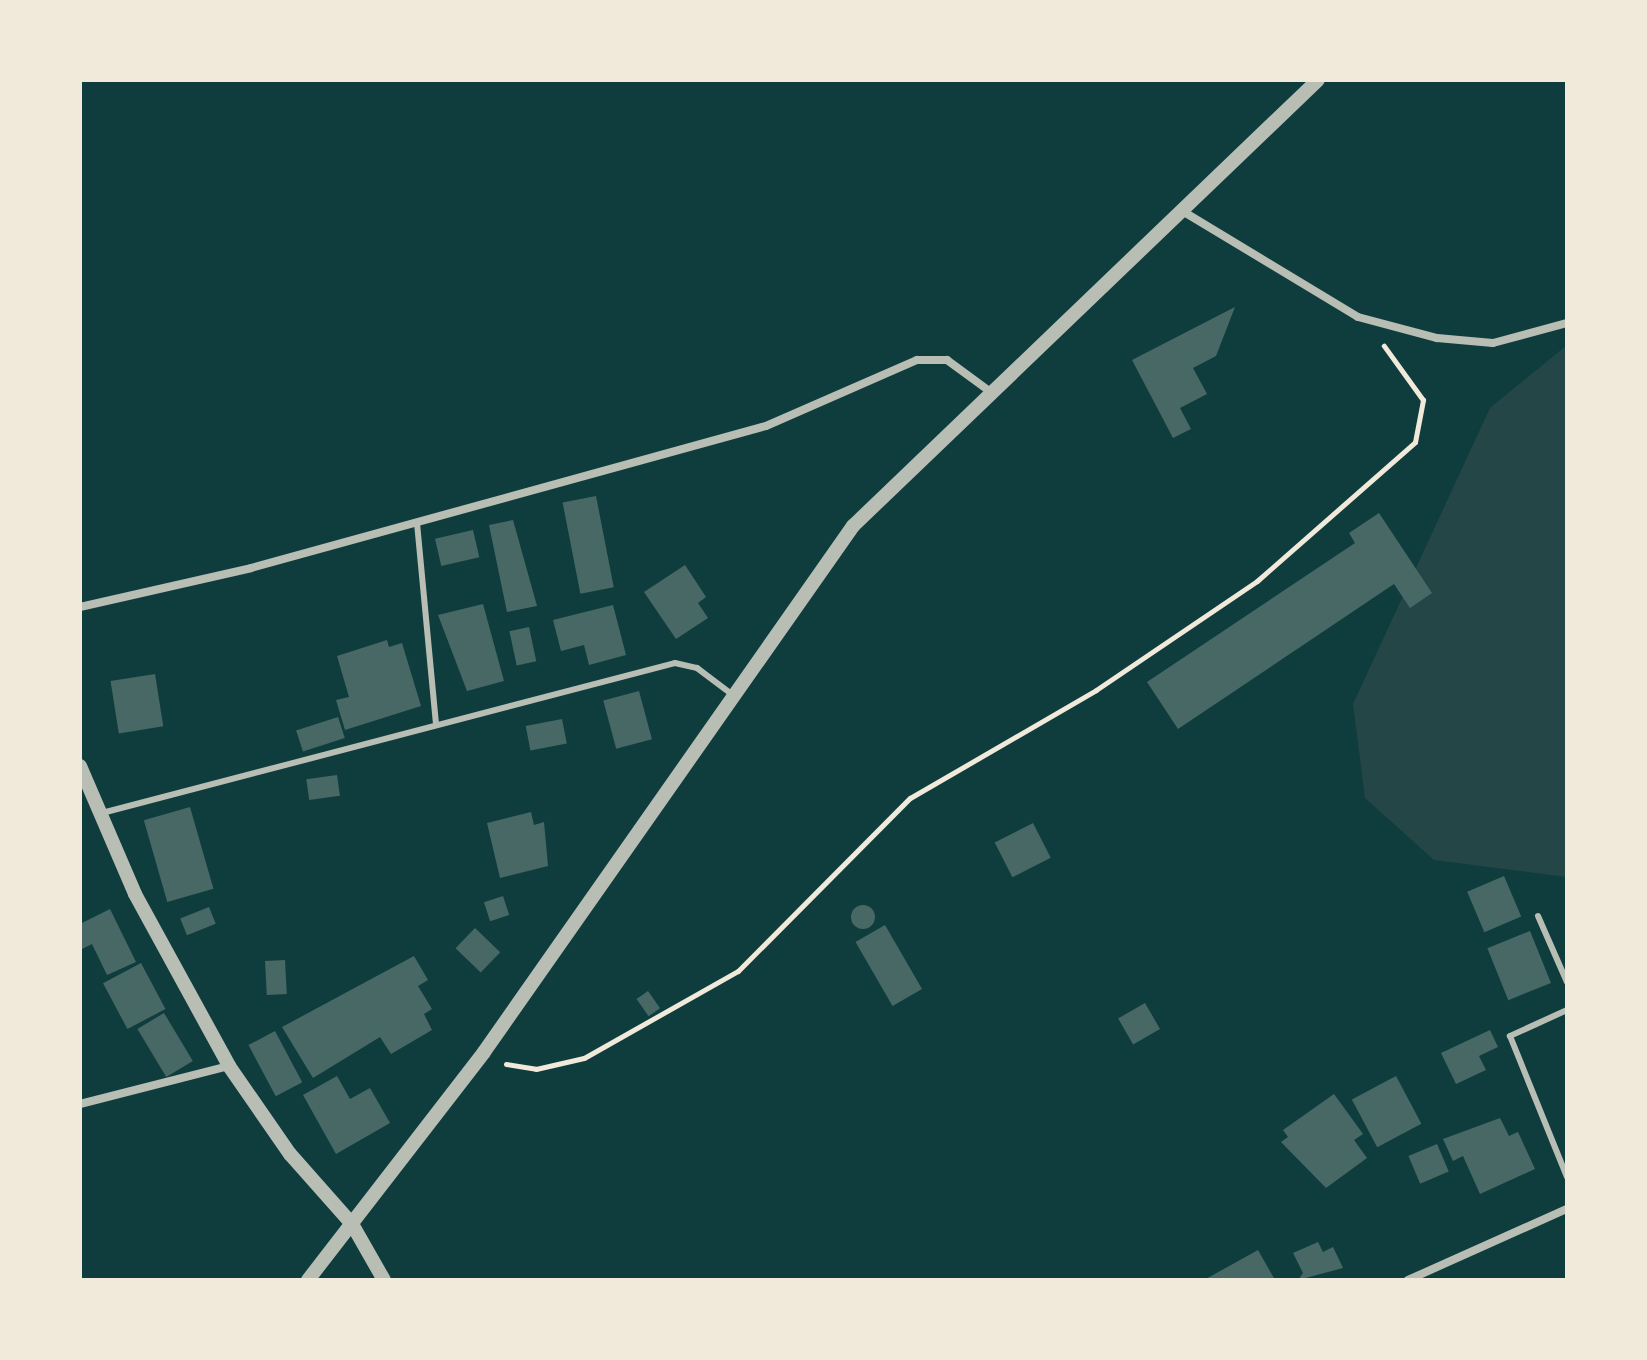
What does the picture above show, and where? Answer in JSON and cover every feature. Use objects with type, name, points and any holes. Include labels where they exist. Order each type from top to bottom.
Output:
[{"type":"street","points":[[308,1280],[484,1052],[730,693],[853,526],[988,390],[1184,212],[1318,80]]},
{"type":"street","points":[[1184,212],[1358,317],[1437,338],[1493,343],[1567,323]]},
{"type":"street","points":[[80,607],[417,523],[766,426],[917,360],[947,360],[988,390]]},
{"type":"street","points":[[80,766],[99,814],[229,1066],[290,1154],[352,1224],[384,1280]]},
{"type":"street","points":[[80,1104],[229,1066]]},
{"type":"street","points":[[1408,1280],[1567,1209]]},
{"type":"lane","points":[[417,523],[436,723]]},
{"type":"lane","points":[[99,814],[436,723],[675,663],[697,668],[730,693]]},
{"type":"lane","points":[[1538,916],[1567,982]]},
{"type":"lane","points":[[1567,1010],[1510,1036],[1567,1177]]},
{"type":"path","points":[[484,1052],[536,1069],[584,1058],[647,1027],[746,964],[910,798],[1096,690],[1257,581],[1356,488],[1404,455],[1421,429],[1423,400],[1412,380],[1358,317]]},
{"type":"shaded area","points":[[1567,345],[1567,877],[1434,860],[1365,798],[1353,704],[1490,408]]},
{"type":"building","points":[[1235,307],[1216,356],[1193,368],[1207,394],[1180,408],[1191,429],[1173,438],[1132,360]]},
{"type":"building","points":[[596,496],[614,587],[580,594],[563,502]]},
{"type":"building","points":[[1379,513],[1432,593],[1410,608],[1394,584],[1178,729],[1147,682],[1355,543],[1349,533]]},
{"type":"building","points":[[513,520],[537,606],[507,612],[489,525]]},
{"type":"building","points":[[473,530],[479,557],[441,566],[435,539]]},
{"type":"building","points":[[685,565],[706,597],[698,603],[708,618],[676,639],[644,592]]},
{"type":"building","points":[[483,604],[504,681],[467,691],[438,615]]},
{"type":"building","points":[[613,605],[626,655],[589,665],[584,645],[561,651],[553,620]]},
{"type":"building","points":[[529,627],[536,661],[517,665],[509,631]]},
{"type":"building","points":[[387,640],[389,647],[402,643],[421,706],[345,730],[336,700],[349,697],[337,656]]},
{"type":"building","points":[[155,674],[163,726],[119,733],[111,681]]},
{"type":"building","points":[[639,691],[652,739],[616,749],[603,701]]},
{"type":"building","points":[[338,717],[345,738],[303,752],[296,731]]},
{"type":"building","points":[[562,719],[567,744],[530,751],[526,726]]},
{"type":"building","points":[[337,775],[340,796],[309,800],[306,779]]},
{"type":"building","points":[[190,807],[213,889],[167,902],[144,820]]},
{"type":"building","points":[[531,812],[534,825],[544,822],[548,866],[500,878],[487,823]]},
{"type":"building","points":[[1033,823],[1051,858],[1012,877],[995,843]]},
{"type":"building","points":[[1504,876],[1521,917],[1484,932],[1467,892]]},
{"type":"building","points":[[503,896],[509,915],[490,921],[484,902]]},
{"type":"building","points":[[863,905],[872,908],[875,917],[872,926],[863,929],[854,926],[851,917],[854,908]]},
{"type":"building","points":[[209,907],[216,924],[187,935],[180,919]]},
{"type":"building","points":[[110,909],[136,962],[107,975],[92,944],[80,950],[80,924]]},
{"type":"building","points":[[885,925],[922,989],[893,1006],[856,942]]},
{"type":"building","points":[[475,928],[500,952],[481,972],[456,948]]},
{"type":"building","points":[[1530,931],[1551,983],[1508,1000],[1487,948]]},
{"type":"building","points":[[414,956],[428,980],[418,986],[432,1009],[424,1014],[432,1030],[391,1054],[380,1037],[313,1078],[282,1027]]},
{"type":"building","points":[[285,960],[287,994],[267,995],[265,961]]},
{"type":"building","points":[[141,963],[165,1009],[127,1029],[103,983]]},
{"type":"building","points":[[648,991],[660,1008],[649,1016],[637,999]]},
{"type":"building","points":[[1145,1003],[1160,1029],[1133,1044],[1118,1018]]},
{"type":"building","points":[[164,1013],[193,1061],[166,1077],[137,1029]]},
{"type":"building","points":[[1490,1030],[1498,1047],[1479,1056],[1486,1070],[1456,1084],[1441,1053]]},
{"type":"building","points":[[275,1031],[302,1082],[276,1096],[249,1045]]},
{"type":"building","points":[[337,1076],[350,1099],[370,1088],[390,1123],[336,1154],[303,1095]]},
{"type":"building","points":[[1396,1076],[1421,1124],[1377,1147],[1352,1099]]},
{"type":"building","points":[[1334,1094],[1363,1134],[1354,1140],[1367,1158],[1326,1188],[1281,1142],[1288,1137],[1283,1130]]},
{"type":"building","points":[[1500,1118],[1509,1136],[1518,1132],[1535,1169],[1480,1194],[1463,1156],[1453,1161],[1443,1139]]},
{"type":"building","points":[[1437,1144],[1449,1172],[1420,1184],[1408,1156]]},
{"type":"building","points":[[1318,1242],[1323,1252],[1333,1247],[1343,1268],[1298,1280],[1303,1273],[1293,1253]]},
{"type":"building","points":[[1258,1250],[1275,1280],[1204,1280]]}]
